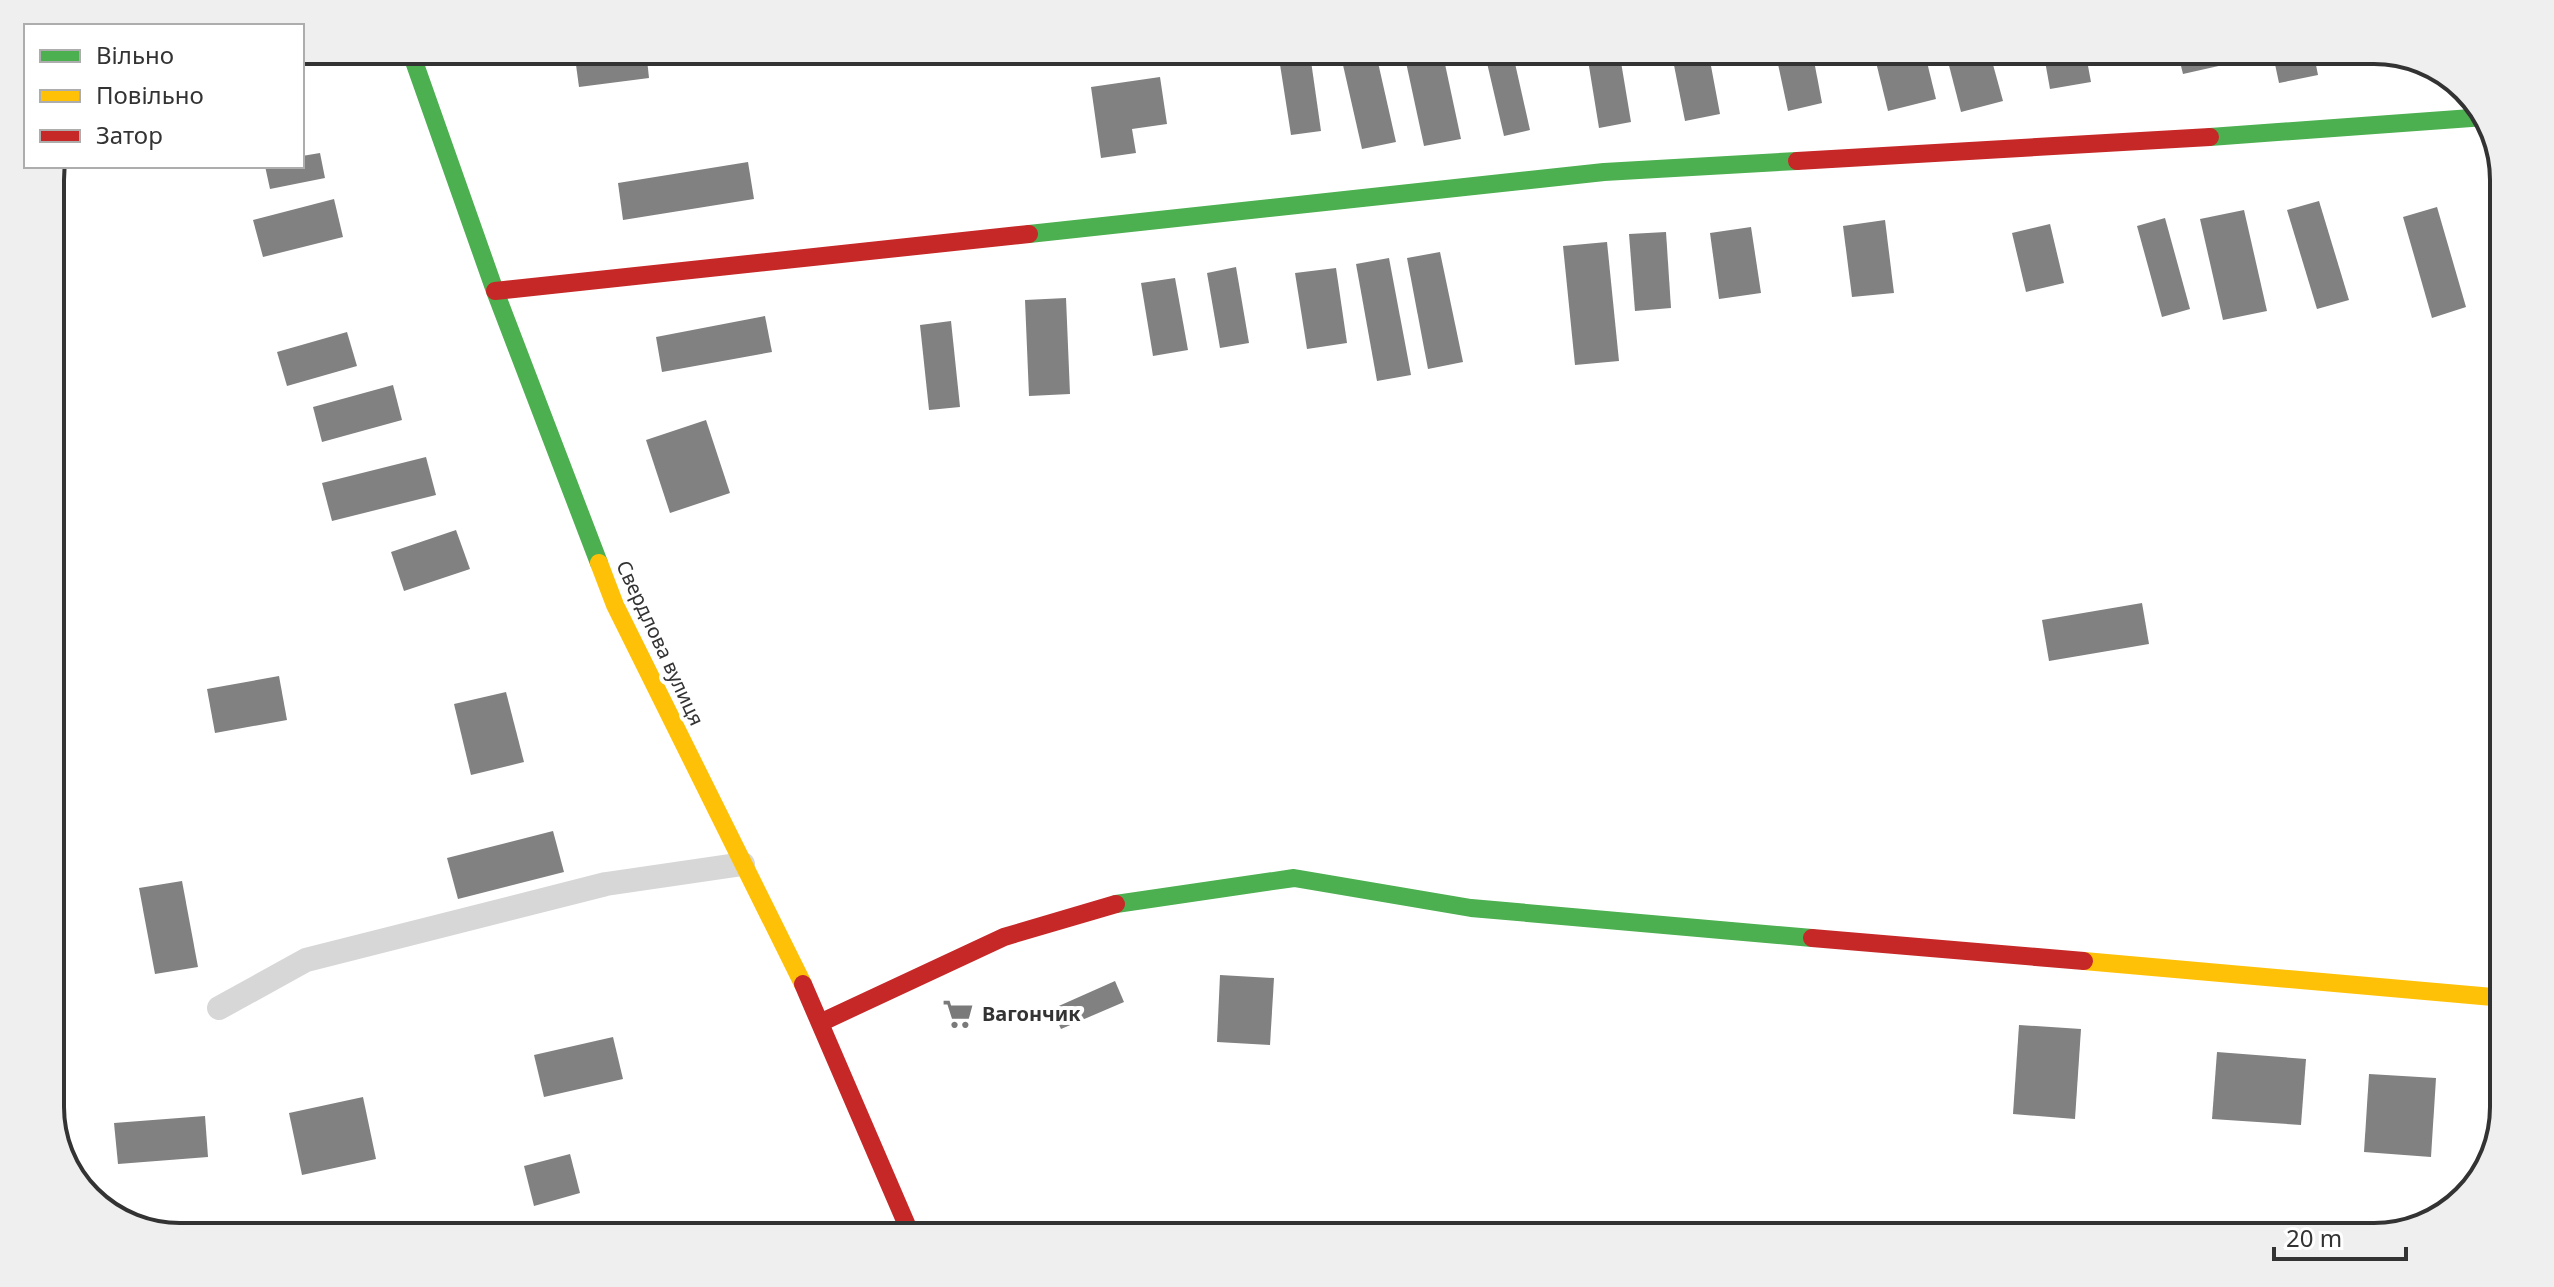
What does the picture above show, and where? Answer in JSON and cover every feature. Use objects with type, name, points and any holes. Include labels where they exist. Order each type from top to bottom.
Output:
[{"type":"street","name":"Свердлова вулиця","points":[[415,64],[495,291],[615,605],[822,1022],[906,1223]]},
{"type":"street","points":[[495,291],[1604,172],[2369,128],[2471,118]]},
{"type":"street","points":[[822,1022],[1004,937],[1130,900],[1294,878],[1471,908],[2490,997]]},
{"type":"lane","points":[[219,1008],[306,960],[606,884],[743,864]]},
{"type":"building","points":[[576,64],[648,64],[649,78],[579,87]]},
{"type":"building","points":[[1280,64],[1311,64],[1321,131],[1291,135]]},
{"type":"building","points":[[1378,64],[1396,142],[1362,149],[1343,65]]},
{"type":"building","points":[[1406,64],[1445,64],[1461,139],[1424,146]]},
{"type":"building","points":[[1487,64],[1515,64],[1530,130],[1504,136]]},
{"type":"building","points":[[1589,64],[1621,64],[1631,122],[1599,128]]},
{"type":"building","points":[[1674,64],[1711,64],[1720,114],[1685,121]]},
{"type":"building","points":[[1778,64],[1815,64],[1822,103],[1788,111]]},
{"type":"building","points":[[1876,64],[1927,64],[1936,99],[1888,111]]},
{"type":"building","points":[[1949,64],[1993,64],[2003,101],[1961,112]]},
{"type":"building","points":[[2046,64],[2088,64],[2091,82],[2050,89]]},
{"type":"building","points":[[2180,64],[2223,65],[2183,74]]},
{"type":"building","points":[[2275,64],[2316,64],[2318,75],[2279,83]]},
{"type":"building","points":[[1160,77],[1167,124],[1132,129],[1136,153],[1101,158],[1091,87]]},
{"type":"building","points":[[320,153],[325,178],[270,189],[265,168],[304,168],[304,156]]},
{"type":"building","points":[[748,162],[754,199],[623,220],[618,183]]},
{"type":"building","points":[[334,199],[343,237],[263,257],[253,220]]},
{"type":"building","points":[[2319,201],[2349,300],[2317,309],[2287,210]]},
{"type":"building","points":[[2437,207],[2466,307],[2432,318],[2403,217]]},
{"type":"building","points":[[2244,210],[2267,311],[2223,320],[2200,219]]},
{"type":"building","points":[[2165,218],[2190,309],[2162,317],[2137,226]]},
{"type":"building","points":[[1885,220],[1894,293],[1852,297],[1843,226]]},
{"type":"building","points":[[2050,224],[2064,283],[2026,292],[2012,233]]},
{"type":"building","points":[[1751,227],[1761,293],[1719,299],[1710,233]]},
{"type":"building","points":[[1666,232],[1671,308],[1635,311],[1629,234]]},
{"type":"building","points":[[1607,242],[1619,361],[1575,365],[1563,246]]},
{"type":"building","points":[[1440,252],[1463,362],[1428,369],[1407,258]]},
{"type":"building","points":[[1389,258],[1411,375],[1377,381],[1356,264]]},
{"type":"building","points":[[1236,267],[1249,343],[1220,348],[1207,273]]},
{"type":"building","points":[[1336,268],[1347,343],[1307,349],[1295,273]]},
{"type":"building","points":[[1175,278],[1188,350],[1153,356],[1141,283]]},
{"type":"building","points":[[1066,298],[1070,394],[1029,396],[1025,300]]},
{"type":"building","points":[[765,316],[772,352],[662,372],[656,337]]},
{"type":"building","points":[[951,321],[960,407],[929,410],[920,325]]},
{"type":"building","points":[[347,332],[357,366],[287,386],[277,352]]},
{"type":"building","points":[[393,385],[402,420],[322,442],[313,407]]},
{"type":"building","points":[[706,420],[730,493],[670,513],[646,440]]},
{"type":"building","points":[[426,457],[436,495],[332,521],[322,483]]},
{"type":"building","points":[[456,530],[470,569],[404,591],[391,552]]},
{"type":"building","points":[[2142,603],[2149,644],[2049,661],[2042,620]]},
{"type":"building","points":[[279,676],[287,720],[215,733],[207,689]]},
{"type":"building","points":[[506,692],[524,762],[471,775],[454,704]]},
{"type":"building","points":[[553,831],[564,872],[458,899],[447,858]]},
{"type":"building","points":[[182,881],[198,967],[155,974],[139,888]]},
{"type":"building","points":[[1220,975],[1274,978],[1270,1045],[1217,1042]]},
{"type":"building","points":[[1115,981],[1124,1002],[1061,1029],[1052,1009]]},
{"type":"building","points":[[2019,1025],[2081,1029],[2075,1119],[2013,1114]]},
{"type":"building","points":[[613,1037],[623,1079],[544,1097],[534,1055]]},
{"type":"building","points":[[2217,1052],[2306,1059],[2301,1125],[2212,1119]]},
{"type":"building","points":[[2369,1074],[2436,1078],[2431,1157],[2364,1152]]},
{"type":"building","points":[[363,1097],[376,1159],[302,1175],[289,1113]]},
{"type":"building","points":[[205,1116],[208,1157],[118,1164],[114,1123]]},
{"type":"building","points":[[570,1154],[580,1193],[534,1206],[524,1166]]},
{"type":"traffic: fast","points":[[415,64],[495,291],[599,563]]},
{"type":"traffic: fast","points":[[2210,137],[2471,118]]},
{"type":"traffic: fast","points":[[1029,234],[1604,172],[1797,161]]},
{"type":"traffic: fast","points":[[1116,904],[1294,878],[1471,908],[1812,938]]},
{"type":"traffic: slow","points":[[599,563],[615,605],[803,984]]},
{"type":"traffic: slow","points":[[2084,961],[2490,997]]},
{"type":"traffic: jam","points":[[1797,161],[2210,137]]},
{"type":"traffic: jam","points":[[495,291],[1029,234]]},
{"type":"traffic: jam","points":[[822,1022],[1004,937],[1116,904]]},
{"type":"traffic: jam","points":[[1812,938],[2084,961]]},
{"type":"traffic: jam","points":[[803,984],[906,1223]]},
{"type":"place","name":"Вагончик","points":[[958,1014]]}]
